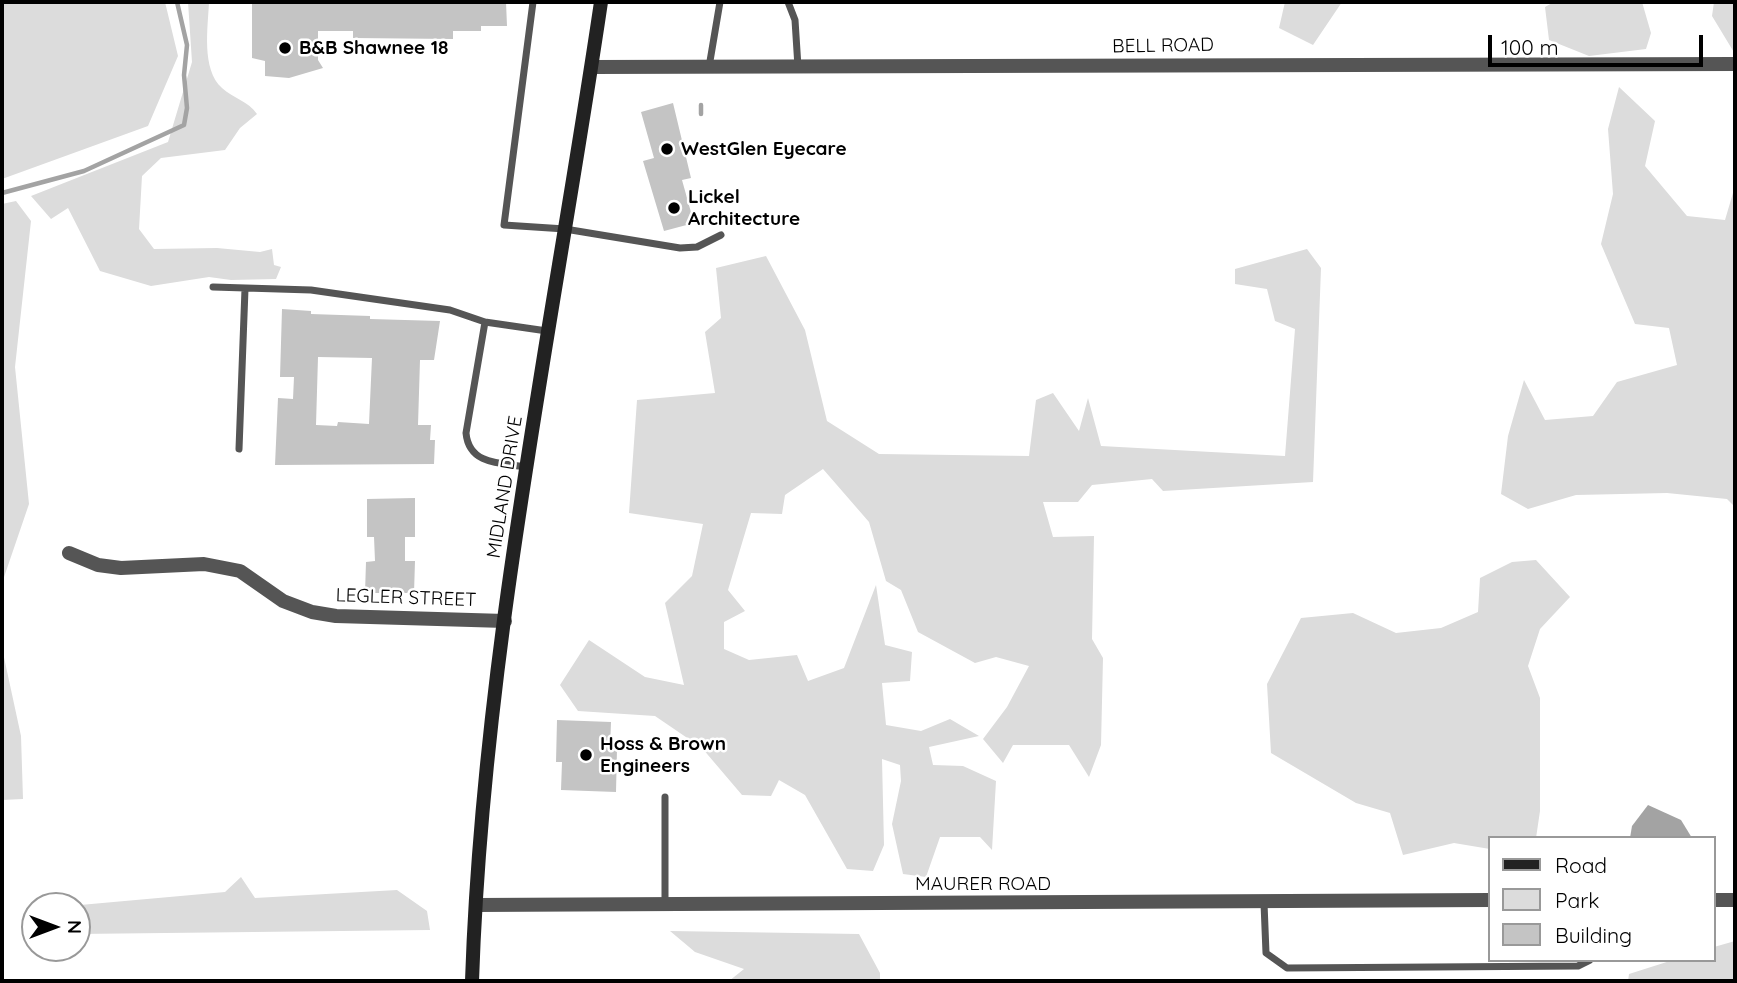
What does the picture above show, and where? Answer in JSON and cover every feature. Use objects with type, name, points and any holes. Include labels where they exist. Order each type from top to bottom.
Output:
[{"type":"main road","name":"MIDLAND DRIVE","points":[[472,981],[484,792],[505,621],[601,2]]},
{"type":"street","name":"BELL ROAD","points":[[592,67],[1735,64]]},
{"type":"street","name":"LEGLER STREET","points":[[69,553],[98,565],[121,568],[204,564],[240,571],[283,601],[312,612],[336,616],[505,621]]},
{"type":"street","name":"MAURER ROAD","points":[[475,905],[1488,900]]},
{"type":"street","points":[[1716,900],[1735,900]]},
{"type":"lane","points":[[533,2],[504,225],[565,229],[680,248],[697,247],[721,235]]},
{"type":"lane","points":[[709,68],[720,2]]},
{"type":"lane","points":[[788,2],[795,20],[798,68]]},
{"type":"lane","points":[[213,287],[311,290],[450,310],[485,322],[549,332]]},
{"type":"lane","points":[[239,449],[245,289]]},
{"type":"lane","points":[[485,322],[466,433],[467,446],[475,456],[489,461],[527,467]]},
{"type":"lane","points":[[665,797],[665,904]]},
{"type":"lane","points":[[1264,903],[1266,953],[1287,968],[1578,966],[1586,962]]},
{"type":"green space","points":[[2,2],[165,2],[178,56],[148,126],[2,179]]},
{"type":"green space","points":[[188,2],[209,2],[207,47],[215,80],[257,114],[240,128],[225,150],[161,158],[142,176],[139,229],[154,249],[217,248],[260,252],[272,249],[274,265],[281,267],[276,279],[231,280],[209,277],[151,286],[100,271],[68,208],[51,219],[31,196],[168,142],[192,62]]},
{"type":"green space","points":[[1285,2],[1342,2],[1313,45],[1279,28]]},
{"type":"green space","points":[[1554,2],[1642,2],[1651,33],[1646,49],[1589,56],[1549,40],[1545,7]]},
{"type":"green space","points":[[1714,2],[1735,2],[1735,54],[1712,16]]},
{"type":"green space","points":[[1619,87],[1655,121],[1645,166],[1687,216],[1725,220],[1735,186],[1735,507],[1727,499],[1667,493],[1576,495],[1528,509],[1501,494],[1508,436],[1524,380],[1545,420],[1593,416],[1617,382],[1677,365],[1669,328],[1635,324],[1601,244],[1613,194],[1608,129]]},
{"type":"green space","points":[[16,201],[31,221],[15,367],[29,504],[2,583],[2,204]]},
{"type":"green space","points":[[1307,249],[1321,268],[1313,482],[1163,491],[1152,479],[1092,485],[1078,502],[1043,502],[1053,537],[1094,536],[1092,639],[1103,658],[1101,745],[1089,777],[1069,745],[1013,745],[1003,763],[983,739],[1007,707],[1029,666],[996,657],[975,663],[918,632],[901,590],[886,581],[869,522],[823,469],[785,495],[782,514],[751,513],[728,590],[745,611],[724,622],[724,649],[749,660],[797,655],[808,681],[844,668],[876,585],[885,645],[912,652],[910,681],[882,683],[886,725],[921,731],[950,719],[979,736],[929,747],[933,765],[963,766],[996,781],[992,850],[980,837],[940,837],[926,877],[903,874],[892,824],[901,781],[900,765],[882,759],[884,845],[873,871],[847,869],[805,795],[779,780],[771,796],[742,795],[702,748],[655,716],[578,711],[560,685],[589,640],[645,677],[684,685],[665,603],[692,576],[703,524],[629,513],[637,400],[715,393],[705,332],[721,318],[716,268],[766,256],[805,330],[827,421],[879,454],[1029,456],[1036,400],[1053,393],[1079,431],[1088,398],[1101,446],[1285,456],[1295,329],[1275,321],[1267,289],[1235,284],[1235,269]]},
{"type":"green space","points":[[1536,560],[1570,597],[1540,629],[1528,666],[1540,698],[1540,811],[1536,836],[1488,836],[1488,849],[1454,843],[1403,855],[1390,813],[1356,803],[1271,753],[1267,684],[1301,618],[1353,613],[1396,633],[1441,628],[1478,612],[1480,578],[1512,562]]},
{"type":"green space","points":[[2,648],[21,736],[23,799],[2,800]]},
{"type":"green space","points":[[241,877],[255,898],[397,890],[427,911],[430,930],[91,934],[91,904],[225,892]]},
{"type":"green space","points":[[670,931],[859,934],[880,973],[880,981],[729,981],[744,969],[695,952]]},
{"type":"green space","points":[[1735,941],[1735,981],[1628,981],[1629,974],[1667,962],[1716,962],[1716,946]]},
{"type":"shaded area","points":[[1648,805],[1681,820],[1691,836],[1630,836],[1632,826]]},
{"type":"building","name":"B&B Shawnee 18","points":[[252,2],[506,2],[507,26],[481,26],[481,31],[453,31],[453,39],[353,38],[353,31],[318,31],[318,60],[323,68],[289,78],[265,76],[265,61],[252,58]]},
{"type":"building","name":"WestGlen Eyecare","points":[[673,103],[691,178],[682,180],[694,223],[664,231],[643,161],[654,158],[641,112]]},
{"type":"building","points":[[282,309],[311,311],[311,314],[370,316],[370,319],[440,321],[434,360],[420,360],[418,425],[431,425],[430,440],[435,440],[434,464],[275,465],[278,398],[293,399],[294,377],[280,377]],"holes":[[[318,357],[372,358],[369,424],[338,422],[337,426],[316,425]]]},
{"type":"building","points":[[415,498],[415,537],[405,537],[405,561],[415,561],[414,593],[365,593],[366,562],[375,561],[374,537],[367,537],[367,499]]},
{"type":"building","name":"Hoss & Brown Engineers","points":[[557,720],[611,722],[610,749],[617,749],[616,792],[561,790],[562,762],[556,762]]},
{"type":"waterway","points":[[2,193],[84,171],[184,125],[187,108],[184,75],[187,45],[177,2]]},
{"type":"waterway","points":[[701,105],[701,114]]},
{"type":"place","name":"B&B Shawnee 18","points":[[285,48]]},
{"type":"place","name":"WestGlen Eyecare","points":[[667,149]]},
{"type":"place","name":"Lickel Architecture","points":[[674,208]]},
{"type":"place","name":"Hoss & Brown Engineers","points":[[586,755]]}]
